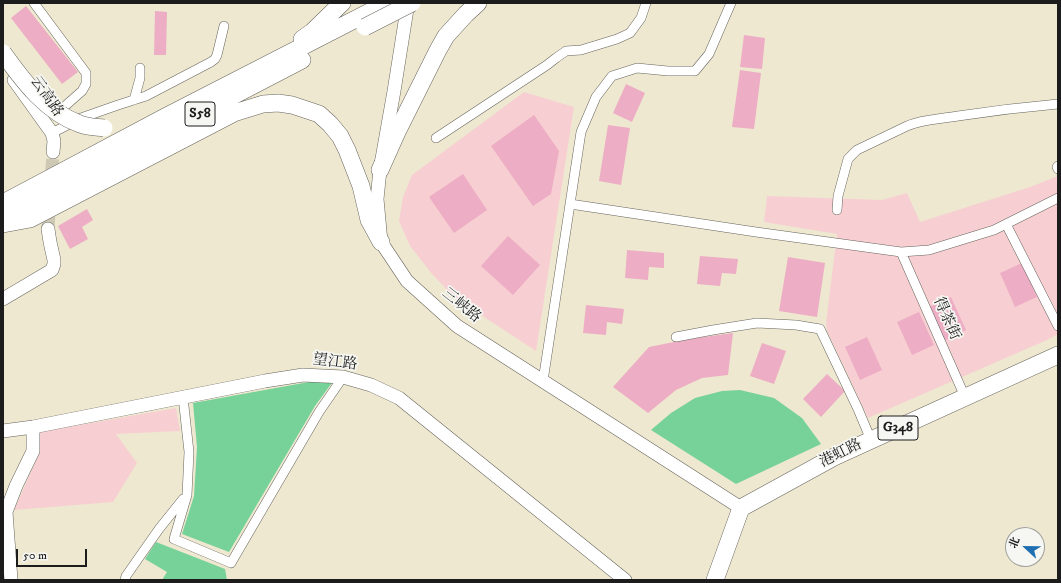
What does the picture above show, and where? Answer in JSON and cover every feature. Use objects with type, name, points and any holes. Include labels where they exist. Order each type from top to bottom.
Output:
[{"type":"highway","points":[[272,63],[312,32],[342,3]]},
{"type":"highway","name":"S58","points":[[3,218],[363,22],[387,3]]},
{"type":"highway","name":"S58","points":[[3,203],[165,117],[272,63],[363,22],[412,3]]},
{"type":"highway","points":[[380,170],[397,132],[446,36],[478,3]]},
{"type":"highway","points":[[3,53],[21,78],[36,94],[62,116],[81,125],[104,128],[123,128],[165,117]]},
{"type":"highway","points":[[3,224],[30,218],[234,114],[263,104],[278,103],[292,105],[319,114],[340,136],[361,186],[369,220],[381,242]]},
{"type":"highway","name":"港虹路","points":[[741,508],[834,457],[1058,355]]},
{"type":"highway","points":[[715,580],[741,508]]},
{"type":"main road","name":"三峡路","points":[[408,3],[380,170],[377,198],[381,242],[407,281],[457,326],[741,508]]},
{"type":"main road","name":"云高路","points":[[3,64],[52,134],[54,141],[53,152]]},
{"type":"main road","points":[[3,299],[52,270],[54,260],[48,229]]},
{"type":"main road","name":"望江路","points":[[3,431],[33,427],[265,381],[303,375],[343,377],[371,385],[399,398],[625,580]]},
{"type":"main road","points":[[11,580],[6,512],[16,486],[33,451],[33,427]]},
{"type":"street","points":[[34,3],[86,73],[86,84],[82,91],[65,106]]},
{"type":"street","points":[[436,138],[566,51],[581,50],[603,44],[630,33],[641,18],[646,3]]},
{"type":"street","points":[[543,381],[581,132],[596,97],[612,76],[637,68],[668,72],[695,71],[709,54],[731,3]]},
{"type":"street","points":[[52,134],[81,118],[146,96],[211,62],[217,55],[224,26]]},
{"type":"street","points":[[134,100],[140,78],[140,68]]},
{"type":"street","points":[[837,210],[838,196],[848,159],[857,150],[915,122],[1020,107],[1058,104]]},
{"type":"street","points":[[570,204],[901,252],[929,250],[994,230],[1058,198]]},
{"type":"street","points":[[1006,224],[1058,326]]},
{"type":"street","name":"得茶街","points":[[901,252],[965,397]]},
{"type":"street","points":[[676,337],[757,323],[796,325],[820,329],[871,440]]},
{"type":"street","points":[[183,397],[189,452],[187,495],[174,539],[231,562],[319,412],[343,377]]},
{"type":"street","points":[[125,580],[126,576],[159,529],[187,495]]},
{"type":"shaded area","points":[[524,92],[574,107],[536,351],[455,298],[432,274],[410,246],[399,221],[403,197],[412,175]]},
{"type":"shaded area","points":[[1058,176],[1058,334],[868,418],[827,331],[826,323],[837,234],[764,222],[767,196],[882,200],[907,193],[920,222],[1030,187]]},
{"type":"shaded area","points":[[176,408],[180,431],[116,434],[137,463],[113,502],[14,510],[39,454],[40,432]]},
{"type":"green space","points":[[331,378],[334,380],[315,406],[229,552],[182,534],[194,496],[197,447],[193,403]]},
{"type":"green space","points":[[740,390],[774,398],[802,418],[821,444],[736,484],[651,430],[671,413],[695,398],[722,391]]},
{"type":"green space","points":[[156,542],[225,569],[227,580],[162,580],[167,572],[145,559]]},
{"type":"building","points":[[26,6],[78,72],[62,84],[11,18]]},
{"type":"building","points":[[155,11],[167,12],[166,55],[154,55]]},
{"type":"building","points":[[744,35],[765,38],[762,69],[740,67]]},
{"type":"building","points":[[740,70],[761,73],[754,129],[732,127]]},
{"type":"building","points":[[626,84],[645,93],[632,122],[613,113]]},
{"type":"building","points":[[534,115],[559,151],[551,194],[533,206],[491,146]]},
{"type":"building","points":[[608,125],[630,128],[621,185],[599,181]]},
{"type":"building","points":[[463,174],[487,210],[454,233],[429,197]]},
{"type":"building","points":[[87,209],[93,220],[82,227],[88,239],[70,249],[58,226]]},
{"type":"building","points":[[508,236],[540,265],[513,295],[481,266]]},
{"type":"building","points":[[627,250],[664,253],[664,268],[649,267],[648,280],[625,278]]},
{"type":"building","points":[[700,256],[738,259],[736,274],[722,273],[720,286],[697,284]]},
{"type":"building","points":[[788,257],[825,263],[817,317],[779,311]]},
{"type":"building","points":[[1022,263],[1037,297],[1015,307],[1000,273]]},
{"type":"building","points":[[951,297],[966,330],[944,341],[929,307]]},
{"type":"building","points":[[586,305],[624,309],[622,324],[607,322],[606,335],[583,333]]},
{"type":"building","points":[[919,312],[934,345],[912,355],[897,322]]},
{"type":"building","points":[[733,333],[728,375],[702,378],[676,390],[648,413],[613,387],[649,347],[689,339]]},
{"type":"building","points":[[867,337],[882,370],[860,380],[845,347]]},
{"type":"building","points":[[762,343],[786,351],[774,384],[750,376]]},
{"type":"building","points":[[827,374],[845,391],[821,417],[803,399]]},
{"type":"tunnel","points":[[48,229],[53,152]]}]
